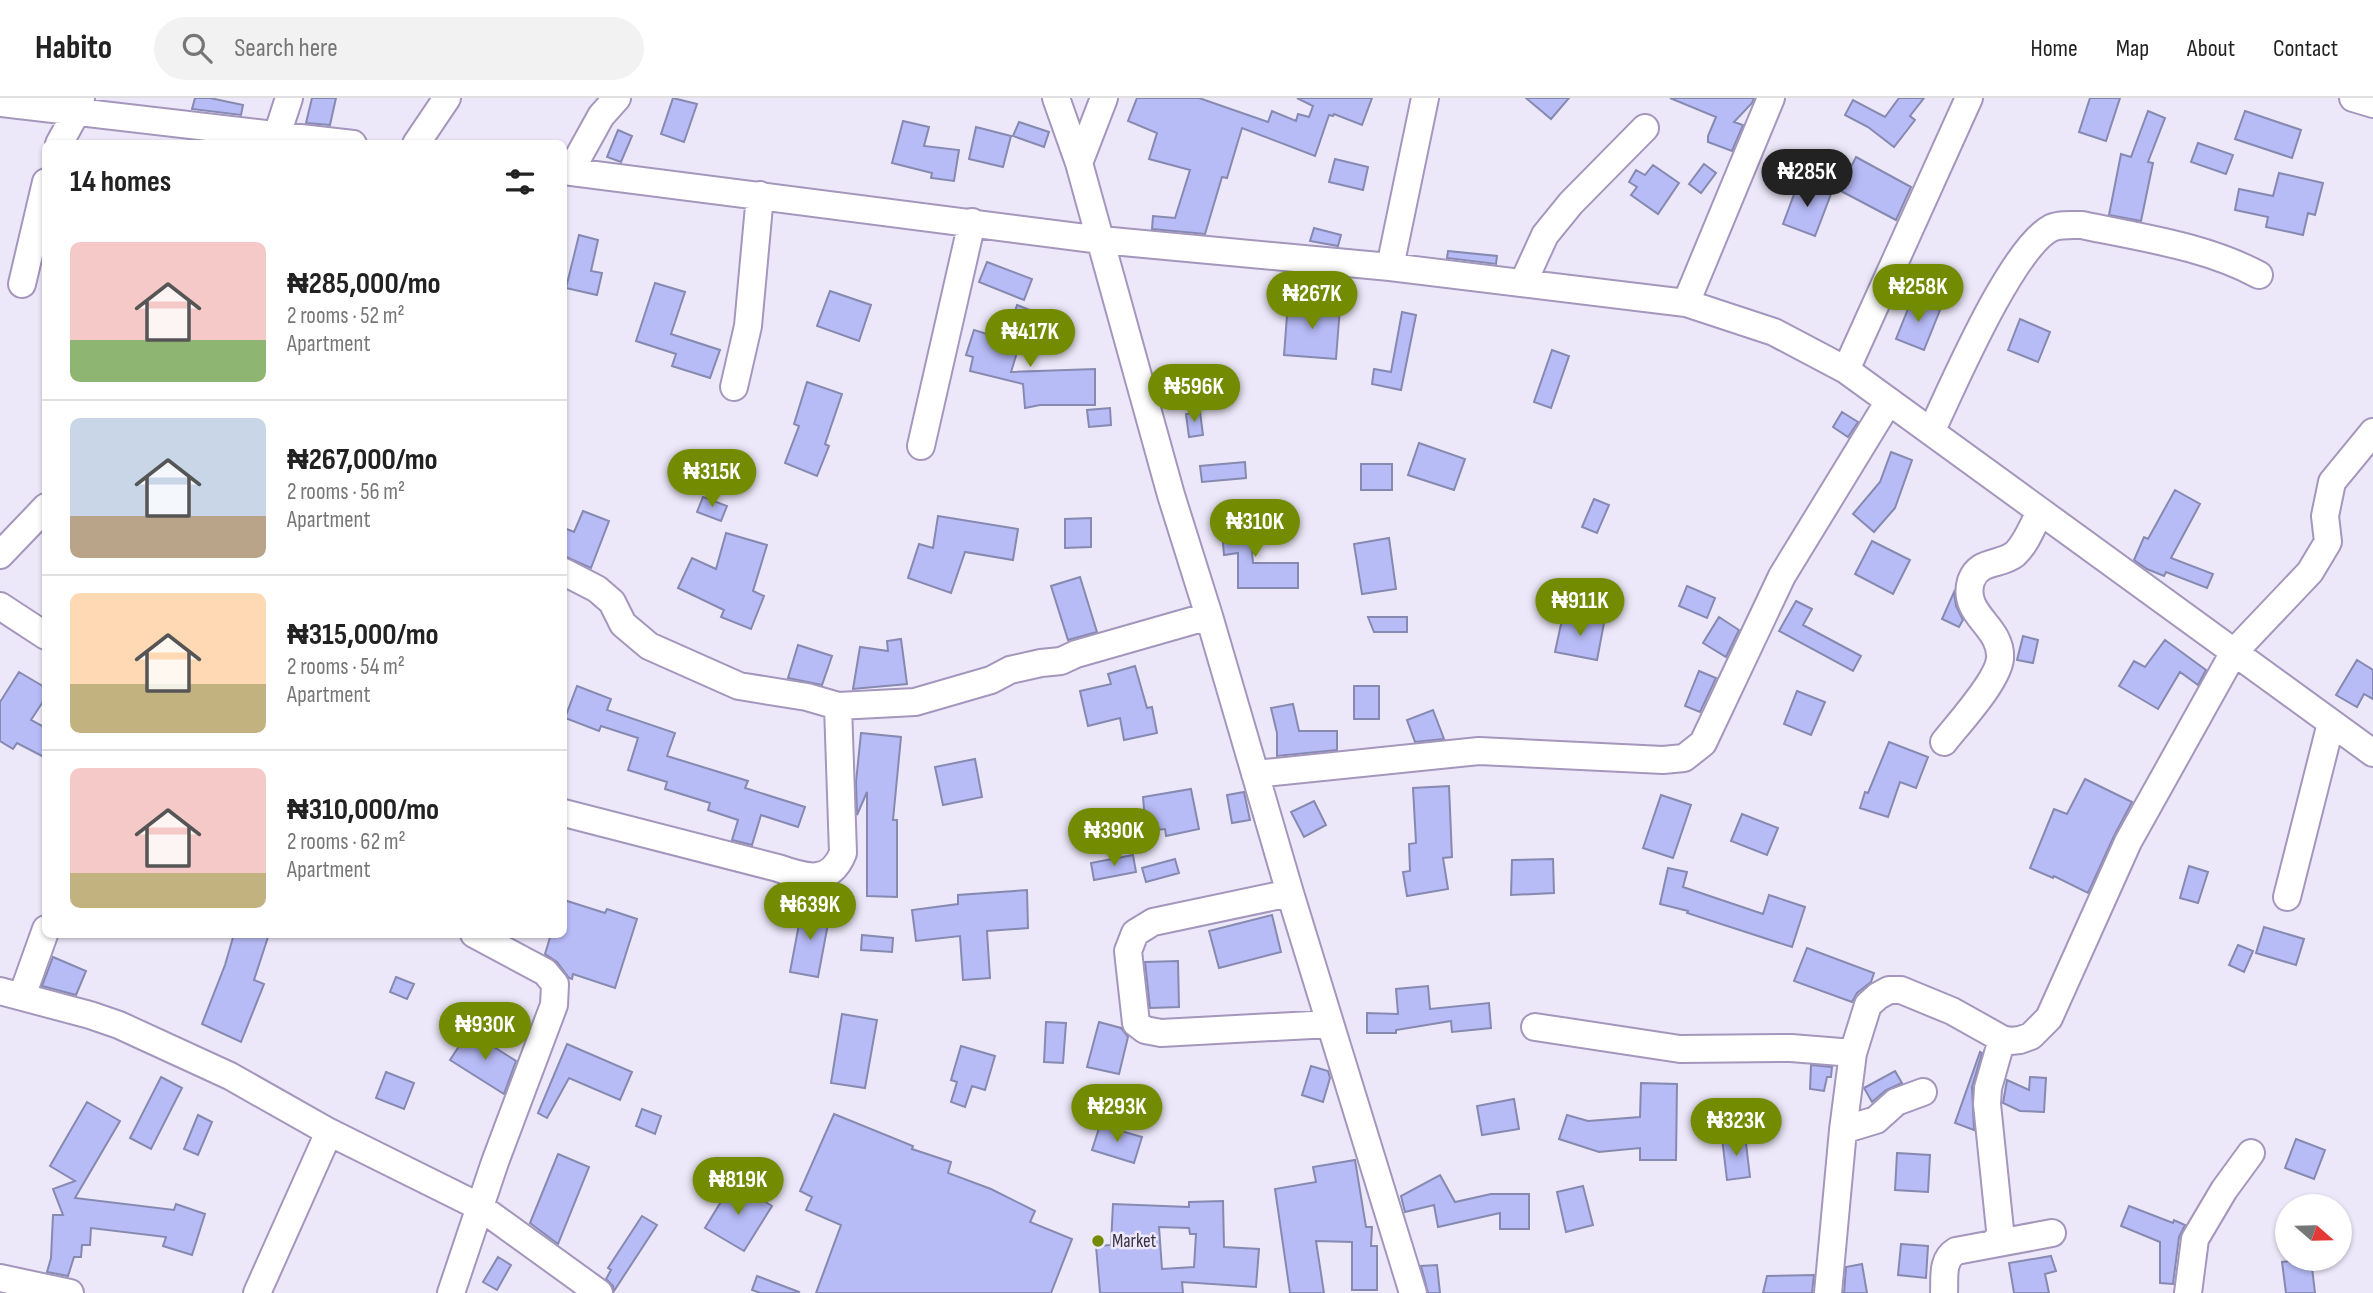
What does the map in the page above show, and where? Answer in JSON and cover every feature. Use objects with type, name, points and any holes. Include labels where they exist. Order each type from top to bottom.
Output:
[{"type":"street","points":[[277,135],[289,98]]},
{"type":"street","points":[[419,140],[447,98]]},
{"type":"street","points":[[617,98],[601,116],[567,172],[1101,240],[1390,267],[1686,303],[1774,332],[1846,370],[2373,753]]},
{"type":"street","points":[[1056,98],[1079,163],[1171,495],[1413,1293]]},
{"type":"street","points":[[1079,163],[1104,98]]},
{"type":"street","points":[[1390,267],[1425,98]]},
{"type":"street","points":[[1686,303],[1771,98]]},
{"type":"street","points":[[1846,370],[1969,98]]},
{"type":"street","points":[[2353,98],[2373,104]]},
{"type":"street","points":[[0,103],[130,107],[277,135],[319,140]]},
{"type":"street","points":[[61,140],[79,104]]},
{"type":"street","points":[[39,106],[47,140]]},
{"type":"street","points":[[1523,283],[1545,235],[1571,203],[1645,128]]},
{"type":"street","points":[[734,387],[748,326],[760,195]]},
{"type":"street","points":[[22,284],[42,199]]},
{"type":"street","points":[[921,446],[972,222]]},
{"type":"street","points":[[1931,432],[2006,283],[2031,245],[2051,228],[2082,225],[2186,248],[2219,256],[2259,275]]},
{"type":"street","points":[[1255,775],[1479,751],[1663,760],[1684,758],[1703,743],[1782,576],[1889,401]]},
{"type":"street","points":[[1828,1293],[1853,1054],[1868,1005],[1889,990],[1901,990],[1952,1011],[2002,1040],[2020,1040],[2031,1036],[2049,1018],[2128,842],[2234,652],[2310,572],[2328,542],[2325,516],[2332,482],[2373,432]]},
{"type":"street","points":[[0,555],[42,511]]},
{"type":"street","points":[[1944,742],[1991,681],[2000,659],[1995,635],[1970,604],[1968,594],[1974,574],[1980,567],[2015,554],[2039,512]]},
{"type":"street","points":[[567,574],[597,589],[612,602],[623,624],[649,646],[739,686],[807,697],[838,706],[915,702],[990,680],[1010,670],[1061,661],[1076,654],[1209,616]]},
{"type":"street","points":[[0,606],[42,633]]},
{"type":"street","points":[[567,814],[778,867],[800,876],[823,876],[838,866],[844,853],[838,706]]},
{"type":"street","points":[[2287,897],[2331,723]]},
{"type":"street","points":[[1290,893],[1153,922],[1135,933],[1128,951],[1136,1023],[1145,1030],[1160,1033],[1330,1024]]},
{"type":"street","points":[[42,936],[11,993],[119,1025],[230,1076],[330,1132],[480,1207],[599,1293]]},
{"type":"street","points":[[451,1293],[554,1005],[555,985],[545,972],[481,938]]},
{"type":"street","points":[[1535,1027],[1680,1049],[1791,1048],[1853,1054]]},
{"type":"street","points":[[1944,1293],[1945,1265],[1949,1255],[1956,1251],[1986,1247],[1999,1238],[1987,1104],[1988,1088],[2002,1040]]},
{"type":"street","points":[[1843,1130],[1877,1119],[1896,1102],[1923,1092]]},
{"type":"street","points":[[257,1293],[330,1132]]},
{"type":"street","points":[[2188,1293],[2195,1239],[2251,1153]]},
{"type":"street","points":[[1993,1243],[2052,1233]]},
{"type":"street","points":[[0,1278],[70,1293]]},
{"type":"building","points":[[195,98],[210,98],[243,105],[241,115],[192,109]]},
{"type":"building","points":[[312,98],[336,98],[330,125],[306,123]]},
{"type":"building","points":[[673,98],[697,104],[684,142],[661,134]]},
{"type":"building","points":[[1137,98],[1199,98],[1268,122],[1272,111],[1296,121],[1298,114],[1309,117],[1313,106],[1297,98],[1372,98],[1362,125],[1334,114],[1329,115],[1315,156],[1242,128],[1227,178],[1222,177],[1205,234],[1152,229],[1153,216],[1175,218],[1190,170],[1149,159],[1157,133],[1128,121]]},
{"type":"building","points":[[1526,98],[1569,98],[1551,119]]},
{"type":"building","points":[[1670,98],[1754,98],[1734,122],[1743,125],[1732,151],[1708,142],[1716,117]]},
{"type":"building","points":[[1899,98],[1924,98],[1910,116],[1915,120],[1894,147],[1868,127],[1845,115],[1853,100],[1885,117]]},
{"type":"building","points":[[2090,98],[2120,98],[2106,141],[2079,132]]},
{"type":"building","points":[[2148,111],[2165,118],[2148,162],[2153,163],[2141,221],[2109,215],[2121,154],[2131,157]]},
{"type":"building","points":[[2245,111],[2301,130],[2292,158],[2235,139]]},
{"type":"building","points":[[903,121],[929,127],[924,146],[959,150],[954,181],[931,178],[932,173],[892,163]]},
{"type":"building","points":[[1019,122],[1049,132],[1044,147],[1013,136]]},
{"type":"building","points":[[976,127],[1011,136],[1003,167],[969,159]]},
{"type":"building","points":[[618,130],[632,136],[621,162],[607,157]]},
{"type":"building","points":[[2198,143],[2233,155],[2226,174],[2191,162]]},
{"type":"building","points":[[1856,157],[1911,187],[1896,220],[1839,190]]},
{"type":"building","points":[[1335,159],[1368,167],[1363,190],[1329,182]]},
{"type":"building","points":[[1704,164],[1716,173],[1701,193],[1689,184]]},
{"type":"building","points":[[1653,165],[1679,183],[1658,214],[1631,195],[1637,187],[1629,182],[1636,170],[1645,175]]},
{"type":"building","points":[[2279,173],[2323,183],[2315,215],[2308,213],[2303,235],[2266,227],[2268,217],[2235,210],[2239,189],[2273,196]]},
{"type":"building","points":[[1799,181],[1831,194],[1815,236],[1783,224]]},
{"type":"building","points":[[1314,228],[1341,235],[1338,246],[1310,241]]},
{"type":"building","points":[[579,235],[598,240],[591,271],[602,273],[597,295],[567,288]]},
{"type":"building","points":[[1448,251],[1497,256],[1496,264],[1447,258]]},
{"type":"building","points":[[987,262],[1032,279],[1024,300],[979,282]]},
{"type":"building","points":[[655,283],[685,292],[671,334],[720,350],[710,378],[672,366],[676,354],[636,341]]},
{"type":"building","points":[[830,291],[871,305],[859,341],[817,326]]},
{"type":"building","points":[[1912,299],[1940,310],[1924,350],[1896,339]]},
{"type":"building","points":[[1288,302],[1340,307],[1336,359],[1284,355]]},
{"type":"building","points":[[1017,305],[1030,310],[1011,372],[1095,369],[1095,405],[1040,405],[1025,408],[1023,384],[970,371],[973,357],[966,355],[974,330],[1006,340]]},
{"type":"building","points":[[1402,312],[1416,315],[1401,390],[1372,384],[1374,369],[1391,372]]},
{"type":"building","points":[[2020,319],[2050,332],[2038,362],[2008,350]]},
{"type":"building","points":[[1552,350],[1569,356],[1551,408],[1534,402]]},
{"type":"building","points":[[807,382],[842,394],[825,444],[829,446],[817,476],[785,463],[799,426],[794,424]]},
{"type":"building","points":[[1110,408],[1111,425],[1089,427],[1087,410]]},
{"type":"building","points":[[1200,412],[1203,435],[1189,437],[1186,414]]},
{"type":"building","points":[[1842,412],[1858,422],[1848,437],[1833,427]]},
{"type":"building","points":[[1419,443],[1465,459],[1454,490],[1408,475]]},
{"type":"building","points":[[1891,452],[1912,460],[1895,508],[1874,532],[1853,514],[1880,482]]},
{"type":"building","points":[[1245,462],[1246,478],[1202,482],[1200,466]]},
{"type":"building","points":[[1361,464],[1392,464],[1392,490],[1361,490]]},
{"type":"building","points":[[2175,490],[2200,504],[2171,558],[2213,574],[2207,588],[2166,572],[2164,576],[2134,560],[2144,537],[2148,539]]},
{"type":"building","points":[[703,497],[727,506],[721,521],[697,512]]},
{"type":"building","points":[[1594,499],[1609,505],[1597,533],[1582,527]]},
{"type":"building","points":[[583,511],[609,521],[591,568],[567,557],[567,529],[574,532]]},
{"type":"building","points":[[938,516],[1018,529],[1013,560],[965,552],[951,593],[908,578],[919,544],[933,548]]},
{"type":"building","points":[[1249,516],[1253,563],[1298,563],[1298,588],[1238,588],[1238,553],[1224,555],[1221,520]]},
{"type":"building","points":[[1091,518],[1091,547],[1065,548],[1065,519]]},
{"type":"building","points":[[726,533],[767,545],[753,591],[764,596],[751,629],[721,617],[724,610],[678,588],[692,558],[716,569]]},
{"type":"building","points":[[1389,538],[1396,589],[1362,594],[1354,544]]},
{"type":"building","points":[[1872,541],[1910,560],[1893,594],[1855,574]]},
{"type":"building","points":[[1080,577],[1097,632],[1068,640],[1051,586]]},
{"type":"building","points":[[1687,586],[1715,598],[1707,618],[1679,606]]},
{"type":"building","points":[[1954,592],[1956,606],[1963,620],[1959,627],[1942,619]]},
{"type":"building","points":[[1796,601],[1812,609],[1803,625],[1861,656],[1853,671],[1779,631]]},
{"type":"building","points":[[1563,615],[1604,623],[1597,660],[1555,652]]},
{"type":"building","points":[[1368,617],[1407,617],[1407,632],[1374,632]]},
{"type":"building","points":[[1719,617],[1739,630],[1726,657],[1703,643]]},
{"type":"building","points":[[2023,636],[2038,640],[2033,663],[2017,660]]},
{"type":"building","points":[[901,639],[907,684],[853,689],[860,647],[888,651],[887,641]]},
{"type":"building","points":[[2165,640],[2206,670],[2198,685],[2180,672],[2158,709],[2119,686],[2134,661],[2145,667]]},
{"type":"building","points":[[798,645],[832,656],[822,685],[788,678]]},
{"type":"building","points":[[2357,660],[2373,670],[2373,699],[2364,694],[2357,707],[2336,695]]},
{"type":"building","points":[[1135,666],[1147,708],[1152,707],[1157,733],[1124,740],[1120,718],[1088,726],[1080,691],[1111,684],[1108,674]]},
{"type":"building","points":[[1699,671],[1716,678],[1700,712],[1685,706]]},
{"type":"building","points":[[19,672],[42,686],[42,703],[31,720],[42,726],[42,756],[17,743],[13,749],[0,741],[0,702]]},
{"type":"building","points":[[577,686],[611,699],[607,710],[675,733],[667,756],[748,781],[745,788],[805,807],[798,827],[761,815],[752,845],[732,840],[738,820],[708,810],[710,803],[665,789],[667,782],[628,770],[638,738],[601,726],[599,731],[567,719]]},
{"type":"building","points":[[1354,686],[1379,686],[1379,719],[1354,719]]},
{"type":"building","points":[[1797,691],[1825,702],[1811,735],[1784,724]]},
{"type":"building","points":[[1293,704],[1299,731],[1337,731],[1337,750],[1277,756],[1277,733],[1271,708]]},
{"type":"building","points":[[1433,710],[1444,739],[1415,742],[1407,720]]},
{"type":"building","points":[[861,733],[901,737],[893,820],[897,820],[897,897],[867,896],[867,792],[857,815],[856,782]]},
{"type":"building","points":[[1889,742],[1928,757],[1916,788],[1900,782],[1888,817],[1860,808]]},
{"type":"building","points":[[975,759],[982,797],[943,805],[935,767]]},
{"type":"building","points":[[2085,779],[2132,802],[2088,893],[2054,876],[2053,878],[2030,868],[2054,809],[2067,814]]},
{"type":"building","points":[[1449,786],[1452,857],[1443,858],[1448,889],[1407,896],[1403,872],[1410,871],[1409,844],[1416,843],[1413,788]]},
{"type":"building","points":[[1191,789],[1199,829],[1166,836],[1165,829],[1146,831],[1143,797]]},
{"type":"building","points":[[1244,792],[1250,820],[1232,823],[1227,795]]},
{"type":"building","points":[[1661,795],[1691,805],[1673,858],[1643,848]]},
{"type":"building","points":[[1314,801],[1326,825],[1304,837],[1291,812]]},
{"type":"building","points":[[1742,814],[1778,828],[1767,855],[1731,841]]},
{"type":"building","points":[[1133,855],[1136,872],[1094,880],[1091,863]]},
{"type":"building","points":[[1175,859],[1179,873],[1146,882],[1142,868]]},
{"type":"building","points":[[1553,859],[1554,893],[1511,895],[1512,860]]},
{"type":"building","points":[[2189,866],[2208,872],[2198,903],[2180,898]]},
{"type":"building","points":[[1668,868],[1687,872],[1683,887],[1763,914],[1769,895],[1805,907],[1792,947],[1660,904]]},
{"type":"building","points":[[1027,890],[1028,928],[987,931],[990,978],[963,980],[960,936],[916,941],[912,910],[958,904],[958,895]]},
{"type":"building","points":[[567,901],[605,913],[607,909],[637,919],[615,988],[573,974],[572,979],[569,978],[557,962],[545,954],[550,938],[567,938]]},
{"type":"building","points":[[802,908],[830,913],[818,977],[790,972]]},
{"type":"building","points":[[1272,915],[1281,952],[1219,968],[1209,931]]},
{"type":"building","points":[[2264,927],[2304,939],[2296,965],[2256,953]]},
{"type":"building","points":[[862,935],[893,938],[892,952],[861,950]]},
{"type":"building","points":[[233,938],[268,938],[254,980],[264,984],[241,1042],[202,1024]]},
{"type":"building","points":[[2238,945],[2253,951],[2244,972],[2229,965]]},
{"type":"building","points":[[1807,948],[1874,973],[1871,982],[1857,993],[1852,1002],[1794,981]]},
{"type":"building","points":[[53,957],[86,971],[76,995],[42,986]]},
{"type":"building","points":[[1178,961],[1179,1007],[1150,1008],[1145,962]]},
{"type":"building","points":[[396,977],[414,984],[407,999],[390,992]]},
{"type":"building","points":[[1428,986],[1430,1009],[1489,1003],[1491,1028],[1452,1032],[1451,1021],[1396,1030],[1396,1033],[1367,1033],[1367,1013],[1398,1014],[1396,989]]},
{"type":"building","points":[[842,1014],[877,1020],[865,1088],[831,1083]]},
{"type":"building","points":[[1046,1022],[1066,1023],[1063,1063],[1044,1062]]},
{"type":"building","points":[[1099,1022],[1121,1028],[1128,1037],[1119,1074],[1087,1067]]},
{"type":"building","points":[[469,1031],[516,1061],[504,1094],[450,1060]]},
{"type":"building","points":[[567,1044],[632,1072],[620,1100],[569,1078],[547,1118],[538,1113]]},
{"type":"building","points":[[961,1046],[995,1056],[985,1090],[972,1086],[965,1107],[951,1102],[957,1082],[951,1080]]},
{"type":"building","points":[[1980,1052],[1982,1053],[1972,1087],[1974,1130],[1955,1123]]},
{"type":"building","points":[[1811,1065],[1832,1067],[1831,1077],[1827,1077],[1824,1091],[1810,1089]]},
{"type":"building","points":[[1311,1066],[1328,1071],[1330,1078],[1323,1102],[1302,1095]]},
{"type":"building","points":[[1895,1071],[1902,1083],[1886,1090],[1872,1102],[1864,1088]]},
{"type":"building","points":[[386,1072],[414,1083],[404,1109],[376,1098]]},
{"type":"building","points":[[161,1077],[182,1088],[151,1149],[130,1138]]},
{"type":"building","points":[[2030,1077],[2046,1078],[2044,1112],[2020,1111],[2003,1103],[2007,1080],[2029,1090]]},
{"type":"building","points":[[1641,1083],[1677,1084],[1676,1160],[1640,1160],[1640,1148],[1599,1152],[1559,1139],[1567,1115],[1588,1121],[1640,1117]]},
{"type":"building","points":[[1514,1099],[1519,1129],[1482,1135],[1477,1106]]},
{"type":"building","points":[[87,1102],[120,1121],[75,1198],[174,1210],[176,1204],[205,1214],[192,1255],[163,1246],[166,1237],[91,1228],[90,1245],[82,1245],[81,1257],[74,1257],[68,1276],[47,1272],[51,1258],[53,1215],[63,1215],[53,1189],[75,1181],[50,1166]]},
{"type":"building","points":[[642,1109],[661,1116],[655,1134],[636,1126]]},
{"type":"building","points":[[834,1114],[913,1146],[912,1149],[951,1162],[948,1173],[991,1189],[1035,1211],[1030,1222],[1072,1239],[1051,1293],[816,1293],[841,1225],[806,1210],[812,1197],[800,1191]]},
{"type":"building","points":[[198,1115],[212,1122],[198,1155],[184,1149]]},
{"type":"building","points":[[1100,1125],[1142,1137],[1134,1163],[1092,1150]]},
{"type":"building","points":[[1745,1135],[1750,1177],[1727,1180],[1722,1138]]},
{"type":"building","points":[[2296,1139],[2325,1150],[2314,1179],[2285,1168]]},
{"type":"building","points":[[1897,1153],[1930,1155],[1928,1192],[1895,1190]]},
{"type":"building","points":[[558,1154],[589,1167],[558,1244],[530,1223]]},
{"type":"building","points":[[1355,1160],[1366,1227],[1372,1227],[1371,1246],[1377,1246],[1377,1290],[1352,1290],[1352,1242],[1316,1241],[1324,1293],[1290,1293],[1275,1189],[1316,1182],[1313,1167]]},
{"type":"building","points":[[1440,1175],[1455,1202],[1491,1194],[1529,1194],[1529,1229],[1500,1229],[1500,1213],[1438,1227],[1434,1205],[1405,1212],[1401,1196]]},
{"type":"building","points":[[733,1182],[772,1206],[744,1251],[705,1228]]},
{"type":"building","points":[[1583,1186],[1593,1225],[1566,1232],[1557,1192]]},
{"type":"building","points":[[1223,1201],[1224,1247],[1259,1249],[1256,1287],[1182,1282],[1183,1293],[1100,1293],[1096,1246],[1111,1245],[1113,1204],[1189,1207],[1189,1202]],"holes":[[[1159,1227],[1189,1228],[1190,1234],[1196,1234],[1194,1267],[1162,1269]]]},
{"type":"building","points":[[2129,1206],[2185,1225],[2179,1237],[2173,1284],[2160,1283],[2160,1242],[2121,1226]]},
{"type":"building","points":[[642,1216],[657,1225],[614,1291],[606,1279],[611,1270],[608,1268]]},
{"type":"building","points":[[1901,1244],[1928,1246],[1926,1278],[1898,1275]]},
{"type":"building","points":[[2051,1256],[2056,1271],[2045,1274],[2049,1293],[2014,1293],[2009,1263]]},
{"type":"building","points":[[498,1257],[511,1265],[497,1290],[483,1282]]},
{"type":"building","points":[[1862,1264],[1867,1293],[1844,1293],[1846,1267]]},
{"type":"building","points":[[1437,1265],[1440,1293],[1428,1293],[1421,1266]]},
{"type":"building","points":[[2283,1271],[2312,1271],[2315,1293],[2286,1293]]},
{"type":"building","points":[[1814,1275],[1812,1293],[1763,1293],[1767,1276]]},
{"type":"building","points":[[757,1276],[799,1292],[760,1293],[752,1290]]},
{"type":"place","name":"Market","points":[[1098,1241]]}]
